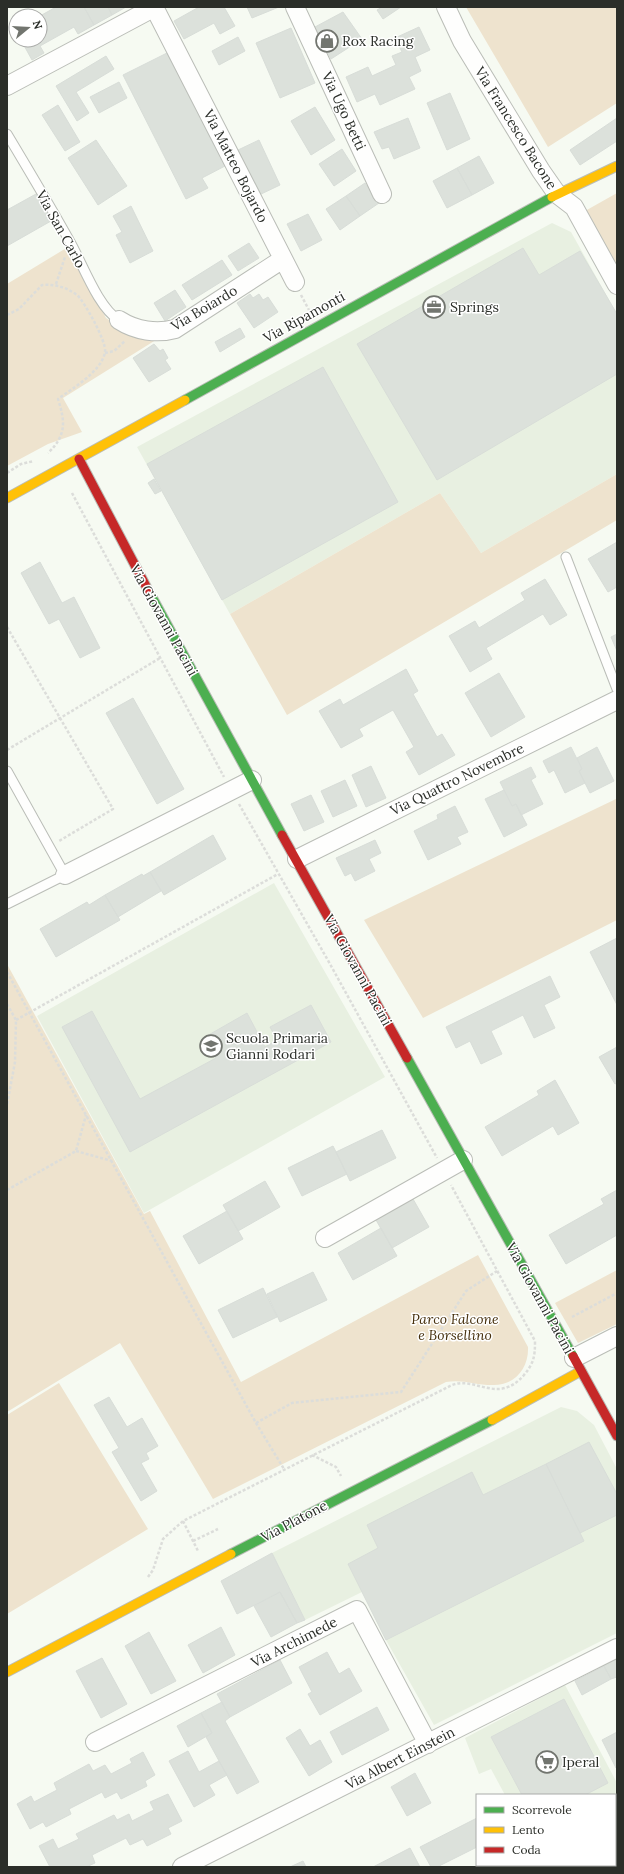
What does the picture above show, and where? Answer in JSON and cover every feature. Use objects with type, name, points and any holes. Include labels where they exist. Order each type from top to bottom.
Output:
[{"type":"street","points":[[7,86],[155,7]]},
{"type":"street","name":"Via Matteo Bojardo","points":[[155,7],[295,282]]},
{"type":"street","name":"Via Ugo Betti","points":[[295,7],[382,194]]},
{"type":"street","name":"Via Francesco Bacone","points":[[446,7],[462,41],[542,171],[557,194],[574,207],[617,285]]},
{"type":"street","name":"Via Ripamonti","points":[[7,498],[317,325],[557,194],[617,166]]},
{"type":"street","name":"Via Boiardo","points":[[119,320],[147,331],[158,332],[176,329],[283,259]]},
{"type":"street","name":"Via Giovanni Pacini","points":[[79,459],[128,553],[252,780],[297,858],[617,1436]]},
{"type":"street","name":"Via Quattro Novembre","points":[[297,858],[616,700]]},
{"type":"street","points":[[65,875],[252,780]]},
{"type":"street","points":[[325,1238],[463,1160]]},
{"type":"street","name":"Via Platone","points":[[7,1672],[350,1492],[516,1408],[617,1336]]},
{"type":"street","name":"Via Archimede","points":[[95,1742],[357,1610],[428,1744]]},
{"type":"street","name":"Via Albert Einstein","points":[[182,1867],[617,1648]]},
{"type":"lane","name":"Via San Carlo","points":[[7,134],[72,245],[103,304],[114,317],[119,320]]},
{"type":"lane","points":[[566,557],[616,700]]},
{"type":"lane","points":[[7,771],[65,875],[7,904]]},
{"type":"path","points":[[56,284],[63,261],[72,245]]},
{"type":"path","points":[[295,282],[317,325]]},
{"type":"path","points":[[7,315],[20,309],[42,285],[56,284],[78,296],[104,338],[105,353],[95,370],[58,399],[64,418],[62,434],[54,447],[46,455]]},
{"type":"path","points":[[7,473],[21,464],[42,459]]},
{"type":"path","points":[[72,493],[231,791],[444,1171],[535,1341],[536,1356],[529,1369],[520,1379],[506,1388],[480,1387],[459,1382],[452,1384],[183,1521],[163,1539],[153,1570],[149,1576],[143,1580]]},
{"type":"path","points":[[7,627],[113,809],[50,847]]},
{"type":"path","points":[[7,750],[160,658]]},
{"type":"path","points":[[16,1020],[278,874]]},
{"type":"path","points":[[7,972],[256,1423],[284,1469]]},
{"type":"path","points":[[7,1004],[16,1020],[15,1062],[7,1105]]},
{"type":"path","points":[[7,1190],[76,1151],[86,1115]]},
{"type":"path","points":[[76,1151],[112,1161]]},
{"type":"path","points":[[256,1423],[292,1403],[401,1392],[466,1291],[497,1271]]},
{"type":"path","points":[[556,1326],[617,1293]]},
{"type":"path","points":[[311,1455],[336,1467],[350,1492]]},
{"type":"path","points":[[183,1521],[206,1567]]},
{"type":"path","points":[[193,1541],[218,1529]]},
{"type":"shaded area","points":[[552,223],[571,232],[617,314],[617,474],[481,553],[440,493],[230,614],[137,447]]},
{"type":"shaded area","name":"Scuola Primaria Gianni Rodari","points":[[274,883],[385,1077],[144,1213],[37,1016]]},
{"type":"shaded area","points":[[561,1407],[577,1411],[594,1425],[617,1469],[617,1633],[434,1725],[386,1640],[362,1592],[305,1620],[272,1553]]},
{"type":"shaded area","points":[[565,1685],[617,1783],[617,1867],[542,1866],[616,1866],[616,1794],[504,1794],[491,1769],[479,1774],[465,1738]]},
{"type":"green space","points":[[466,7],[617,7],[617,103],[548,147]]},
{"type":"green space","points":[[617,193],[617,267],[585,211]]},
{"type":"green space","points":[[68,247],[106,318],[112,322],[159,338],[63,398],[82,432],[48,444],[7,466],[7,284]]},
{"type":"green space","points":[[617,474],[617,520],[287,715],[230,614],[440,493],[481,553]]},
{"type":"green space","points":[[616,799],[617,920],[423,1018],[364,920]]},
{"type":"green space","name":"Parco Falcone e Borsellino","points":[[7,964],[144,1214],[150,1211],[241,1382],[478,1255],[528,1347],[528,1355],[523,1369],[514,1379],[500,1385],[486,1385],[458,1381],[446,1382],[213,1499],[120,1343],[7,1412]]},
{"type":"green space","points":[[617,1270],[617,1324],[578,1343],[555,1303]]},
{"type":"green space","points":[[59,1383],[148,1529],[7,1614],[7,1415]]},
{"type":"building","points":[[56,7],[84,7],[94,25],[78,34],[74,27],[48,42],[48,12]]},
{"type":"building","points":[[84,7],[108,7],[112,15],[94,25]]},
{"type":"building","points":[[108,7],[126,7],[112,15]]},
{"type":"building","points":[[199,7],[224,7],[235,26],[220,34],[214,23],[184,39],[174,21]]},
{"type":"building","points":[[247,7],[279,7],[252,18]]},
{"type":"building","points":[[382,7],[401,7],[383,19],[377,10]]},
{"type":"building","points":[[343,12],[362,39],[331,59],[315,27]]},
{"type":"building","points":[[419,27],[430,50],[415,57],[421,71],[409,77],[415,89],[380,105],[375,94],[357,102],[346,77],[368,67],[372,76],[396,65],[392,56],[402,52],[395,38]]},
{"type":"building","points":[[291,28],[315,83],[280,98],[256,43]]},
{"type":"building","points":[[238,37],[245,51],[219,65],[212,51]]},
{"type":"building","points":[[25,48],[41,48],[44,53],[32,60]]},
{"type":"building","points":[[167,53],[225,166],[202,178],[208,188],[186,199],[123,75]]},
{"type":"building","points":[[106,56],[114,69],[76,92],[89,113],[77,121],[56,86]]},
{"type":"building","points":[[119,82],[127,98],[99,113],[90,97]]},
{"type":"building","points":[[450,93],[470,139],[447,150],[427,103]]},
{"type":"building","points":[[58,105],[80,142],[65,151],[42,115]]},
{"type":"building","points":[[315,107],[335,140],[311,155],[291,121]]},
{"type":"building","points":[[408,118],[420,148],[394,159],[389,147],[382,149],[374,132]]},
{"type":"building","points":[[617,118],[617,141],[580,165],[570,150]]},
{"type":"building","points":[[96,140],[127,186],[98,205],[68,158]]},
{"type":"building","points":[[259,140],[280,185],[259,195],[238,150]]},
{"type":"building","points":[[342,149],[356,171],[334,186],[319,164]]},
{"type":"building","points":[[479,156],[494,183],[472,195],[457,168]]},
{"type":"building","points":[[457,168],[472,195],[447,208],[433,181]]},
{"type":"building","points":[[365,183],[379,203],[360,216],[346,196]]},
{"type":"building","points":[[36,194],[51,221],[7,246],[7,210]]},
{"type":"building","points":[[346,196],[360,216],[340,230],[326,209]]},
{"type":"building","points":[[131,206],[153,251],[130,263],[116,235],[122,232],[113,216]]},
{"type":"building","points":[[308,214],[322,240],[301,251],[287,224]]},
{"type":"building","points":[[249,243],[259,258],[238,271],[228,256]]},
{"type":"building","points":[[523,248],[539,275],[580,251],[617,314],[617,374],[437,480],[357,344]]},
{"type":"building","points":[[222,260],[232,275],[192,300],[182,285]]},
{"type":"building","points":[[175,290],[186,307],[165,321],[154,303]]},
{"type":"building","points":[[250,294],[253,298],[259,294],[263,300],[268,297],[278,312],[254,328],[237,303]]},
{"type":"building","points":[[240,328],[245,337],[220,352],[215,342]]},
{"type":"building","points":[[154,344],[160,351],[163,349],[168,358],[165,360],[171,369],[149,382],[133,358]]},
{"type":"building","points":[[323,367],[398,502],[222,600],[147,464]]},
{"type":"building","points":[[154,479],[161,491],[155,494],[148,483]]},
{"type":"building","points":[[617,542],[617,587],[608,592],[588,559]]},
{"type":"building","points":[[40,562],[62,603],[74,597],[100,648],[80,658],[59,619],[49,624],[21,573]]},
{"type":"building","points":[[545,579],[567,615],[550,625],[543,614],[486,648],[492,659],[470,672],[449,636],[475,621],[479,628],[525,600],[521,593]]},
{"type":"building","points":[[617,634],[617,651],[611,637]]},
{"type":"building","points":[[406,669],[418,691],[413,694],[437,737],[442,734],[455,755],[419,775],[406,752],[414,747],[393,710],[359,729],[363,736],[341,748],[319,711],[340,699],[343,705]]},
{"type":"building","points":[[499,673],[525,717],[491,737],[465,693]]},
{"type":"building","points":[[133,698],[184,789],[157,804],[106,713]]},
{"type":"building","points":[[571,747],[582,769],[579,771],[585,783],[565,793],[554,770],[549,773],[543,761]]},
{"type":"building","points":[[597,747],[614,781],[590,793],[579,771],[582,769],[577,758]]},
{"type":"building","points":[[371,766],[386,798],[366,807],[352,775]]},
{"type":"building","points":[[531,767],[536,777],[531,780],[543,804],[521,815],[516,804],[512,806],[500,782]]},
{"type":"building","points":[[345,780],[357,806],[333,817],[321,791]]},
{"type":"building","points":[[504,790],[512,806],[516,804],[527,825],[504,837],[485,799]]},
{"type":"building","points":[[311,795],[324,822],[304,831],[291,804]]},
{"type":"building","points":[[455,806],[468,832],[457,837],[461,844],[428,860],[414,831],[438,819],[437,815]]},
{"type":"building","points":[[213,835],[226,859],[164,895],[150,872]]},
{"type":"building","points":[[375,840],[381,853],[369,859],[375,871],[355,881],[351,873],[345,876],[336,858]]},
{"type":"building","points":[[150,872],[161,891],[118,917],[105,895],[142,874],[143,876]]},
{"type":"building","points":[[105,895],[120,920],[56,957],[40,929],[87,902],[89,905]]},
{"type":"building","points":[[617,938],[617,1005],[590,952]]},
{"type":"building","points":[[550,976],[560,997],[544,1005],[555,1028],[534,1038],[523,1015],[491,1031],[502,1054],[481,1064],[470,1041],[456,1048],[446,1027]]},
{"type":"building","points":[[311,1005],[331,1042],[130,1152],[62,1027],[92,1011],[140,1099],[216,1058],[205,1037],[247,1013],[265,1047],[277,1040],[270,1027]]},
{"type":"building","points":[[617,1047],[617,1083],[615,1084],[599,1057]]},
{"type":"building","points":[[555,1080],[579,1123],[558,1135],[553,1126],[502,1156],[485,1127],[539,1095],[537,1091]]},
{"type":"building","points":[[382,1130],[396,1158],[350,1181],[336,1152]]},
{"type":"building","points":[[333,1146],[347,1174],[302,1196],[288,1168]]},
{"type":"building","points":[[265,1181],[280,1207],[238,1231],[223,1205]]},
{"type":"building","points":[[617,1190],[617,1235],[566,1264],[549,1235],[604,1204],[601,1199]]},
{"type":"building","points":[[413,1199],[429,1227],[392,1248],[376,1220]]},
{"type":"building","points":[[227,1211],[243,1239],[199,1264],[183,1236]]},
{"type":"building","points":[[381,1228],[397,1256],[353,1280],[338,1253]]},
{"type":"building","points":[[313,1272],[327,1300],[280,1322],[267,1294]]},
{"type":"building","points":[[263,1288],[277,1317],[233,1338],[218,1310]]},
{"type":"building","points":[[109,1397],[127,1427],[142,1418],[158,1446],[146,1453],[149,1459],[141,1463],[157,1491],[141,1501],[112,1452],[119,1448],[94,1405]]},
{"type":"building","points":[[589,1442],[617,1494],[617,1515],[580,1533],[546,1464]]},
{"type":"building","points":[[546,1464],[584,1541],[386,1640],[348,1564],[378,1548],[367,1525],[472,1472],[483,1495]]},
{"type":"building","points":[[272,1553],[305,1620],[297,1623],[280,1592],[237,1614],[221,1581]]},
{"type":"building","points":[[280,1592],[297,1623],[271,1637],[254,1606]]},
{"type":"building","points":[[221,1627],[235,1655],[203,1673],[188,1645]]},
{"type":"building","points":[[149,1632],[176,1681],[151,1694],[125,1646]]},
{"type":"building","points":[[327,1652],[339,1674],[349,1668],[362,1691],[320,1715],[308,1694],[312,1692],[299,1667]]},
{"type":"building","points":[[102,1658],[127,1704],[101,1718],[76,1671]]},
{"type":"building","points":[[617,1659],[617,1677],[611,1679],[604,1666]]},
{"type":"building","points":[[280,1660],[292,1683],[230,1717],[217,1694]]},
{"type":"building","points":[[604,1666],[611,1679],[582,1695],[575,1681]]},
{"type":"building","points":[[564,1699],[608,1783],[587,1794],[521,1794],[491,1737]]},
{"type":"building","points":[[222,1702],[230,1717],[225,1721],[259,1782],[237,1794],[206,1737],[212,1733],[201,1713]]},
{"type":"building","points":[[377,1707],[389,1730],[342,1755],[330,1732]]},
{"type":"building","points":[[201,1713],[212,1733],[188,1747],[177,1726]]},
{"type":"building","points":[[300,1729],[310,1746],[320,1740],[332,1762],[309,1776],[286,1738]]},
{"type":"building","points":[[617,1732],[617,1768],[616,1768],[602,1740]]},
{"type":"building","points":[[188,1751],[199,1772],[219,1761],[227,1775],[209,1785],[215,1795],[194,1807],[169,1761]]},
{"type":"building","points":[[143,1752],[155,1775],[145,1781],[147,1786],[121,1799],[117,1792],[105,1798],[102,1792],[69,1809],[71,1814],[46,1827],[43,1822],[30,1829],[17,1804],[31,1796],[34,1802],[57,1790],[54,1783],[89,1764],[93,1771],[105,1765],[111,1774],[132,1763],[130,1759]]},
{"type":"building","points":[[415,1773],[431,1803],[407,1816],[391,1787]]},
{"type":"building","points":[[168,1794],[182,1821],[168,1828],[171,1834],[147,1846],[143,1839],[130,1845],[126,1838],[92,1855],[95,1863],[86,1867],[50,1867],[39,1846],[53,1839],[58,1849],[79,1839],[76,1834],[114,1815],[117,1820],[129,1814],[132,1821],[154,1810],[150,1802]]},
{"type":"building","points":[[476,1819],[476,1848],[437,1867],[431,1867],[420,1847]]},
{"type":"building","points":[[410,1848],[420,1867],[373,1867]]},
{"type":"building","points":[[303,1861],[306,1867],[290,1867]]},
{"type":"traffic: fast","points":[[185,400],[552,197]]},
{"type":"traffic: fast","points":[[148,590],[282,835]]},
{"type":"traffic: fast","points":[[407,1058],[573,1356]]},
{"type":"traffic: fast","points":[[231,1554],[492,1420]]},
{"type":"traffic: slow","points":[[552,197],[617,166]]},
{"type":"traffic: slow","points":[[7,498],[185,400]]},
{"type":"traffic: slow","points":[[492,1420],[581,1371]]},
{"type":"traffic: slow","points":[[7,1672],[231,1554]]},
{"type":"traffic: jam","points":[[79,459],[148,590]]},
{"type":"traffic: jam","points":[[282,835],[407,1058]]},
{"type":"traffic: jam","points":[[573,1356],[617,1436]]},
{"type":"place","name":"Rox Racing","points":[[327,41]]},
{"type":"place","name":"Springs","points":[[434,307]]},
{"type":"place","name":"Scuola Primaria Gianni Rodari","points":[[211,1046]]},
{"type":"place","name":"Iperal","points":[[547,1762]]}]
